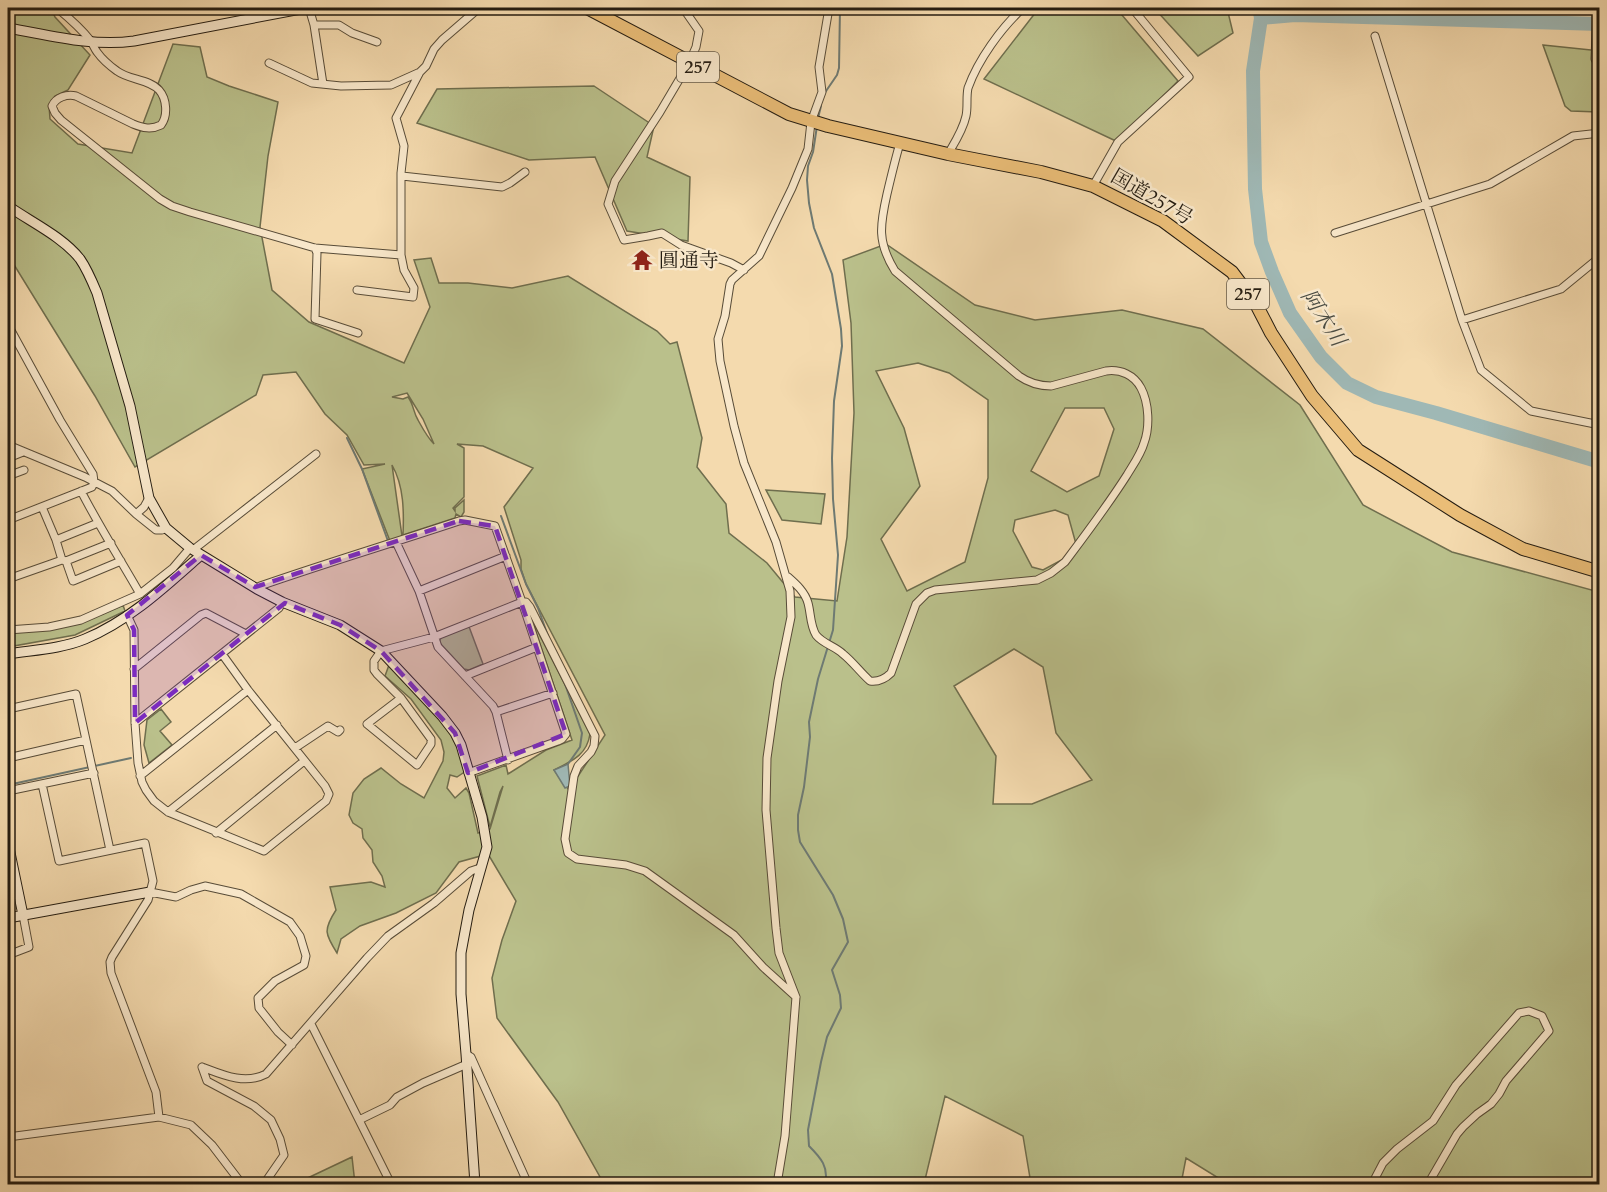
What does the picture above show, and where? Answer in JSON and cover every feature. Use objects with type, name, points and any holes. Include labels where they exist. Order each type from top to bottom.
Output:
[{"type":"highway","name":"国道257号","points":[[587,8],[789,114],[811,122],[948,154],[1041,172],[1093,186],[1163,221],[1232,272],[1256,304],[1271,333],[1312,396],[1358,450],[1460,515],[1523,549],[1599,572]]},
{"type":"street","points":[[57,8],[75,23],[101,56],[120,74],[154,86],[160,91],[165,104],[164,121],[153,128],[140,127],[88,101],[69,95],[59,98],[53,104],[52,109],[58,117],[151,193],[172,206],[315,248],[401,255]]},
{"type":"street","points":[[8,28],[92,42],[117,43],[284,9],[307,8],[314,25],[323,84]]},
{"type":"street","points":[[357,290],[413,297],[414,288],[404,270],[401,255],[404,146],[396,118],[434,49],[479,8]]},
{"type":"street","points":[[683,8],[699,31],[696,47],[660,112],[615,181],[608,204],[624,240],[662,233],[681,245],[744,270]]},
{"type":"street","points":[[777,1185],[784,1136],[796,997],[779,953],[766,810],[767,758],[778,681],[791,617],[790,591],[776,542],[744,463],[720,361],[718,339],[725,316],[730,284],[759,256],[808,149],[811,122],[822,92],[819,67],[829,8]]},
{"type":"street","points":[[948,154],[961,132],[967,115],[967,92],[972,78],[992,43],[1023,8]]},
{"type":"street","points":[[1093,186],[1118,142],[1189,77],[1132,8]]},
{"type":"street","points":[[1597,9],[1595,59],[1599,69]]},
{"type":"street","points":[[314,25],[339,26],[377,42]]},
{"type":"street","points":[[1375,36],[1462,320],[1481,370],[1531,411],[1599,425]]},
{"type":"street","points":[[269,63],[312,83],[341,86],[391,85],[420,72]]},
{"type":"street","points":[[1335,233],[1490,184],[1573,136],[1599,133]]},
{"type":"street","points":[[787,576],[806,597],[814,632],[824,642],[845,655],[870,681],[879,681],[891,673],[916,604],[927,593],[935,590],[1037,580],[1065,562],[1118,490],[1140,453],[1147,435],[1148,413],[1145,399],[1140,386],[1126,373],[1106,370],[1051,386],[1029,382],[895,271],[881,238],[881,222],[900,143]]},
{"type":"street","points":[[402,176],[502,187],[525,172]]},
{"type":"street","points":[[8,206],[65,244],[90,276],[130,406],[149,498],[166,528],[195,551],[257,589],[282,602],[340,625],[381,651],[426,698],[455,733],[461,745],[483,817],[487,847],[464,932],[461,953],[461,994],[475,1185]]},
{"type":"street","points":[[315,248],[317,253],[315,319],[358,333]]},
{"type":"street","points":[[1462,320],[1561,289],[1599,257]]},
{"type":"street","points":[[8,325],[60,420],[93,474],[94,482],[92,487],[8,520]]},
{"type":"street","points":[[8,445],[85,477],[112,491],[156,530],[166,528]]},
{"type":"street","points":[[8,458],[23,452]]},
{"type":"street","points":[[8,630],[49,627],[81,620],[140,594],[316,454]]},
{"type":"street","points":[[8,476],[24,470]]},
{"type":"street","points":[[81,491],[140,594]]},
{"type":"street","points":[[136,514],[149,498]]},
{"type":"street","points":[[42,507],[73,581],[121,561]]},
{"type":"street","points":[[257,589],[297,573],[465,520],[495,526],[566,730],[565,736],[558,741],[468,773]]},
{"type":"street","points":[[56,540],[98,523]]},
{"type":"street","points":[[396,542],[419,591],[438,647],[496,712],[508,760]]},
{"type":"street","points":[[8,579],[111,543]]},
{"type":"street","points":[[8,654],[85,639],[141,607],[158,593],[195,551]]},
{"type":"street","points":[[419,591],[506,556]]},
{"type":"street","points":[[135,723],[279,608],[282,602]]},
{"type":"street","points":[[401,698],[367,724],[417,765],[431,744],[431,739],[401,698],[383,681],[375,670],[374,661],[381,651],[434,637],[526,602],[595,736],[594,746],[578,766],[574,776],[565,839],[568,853],[577,859],[626,865],[645,871],[728,930],[796,997]]},
{"type":"street","points":[[134,669],[206,613],[246,634]]},
{"type":"street","points":[[128,615],[134,630],[138,763],[146,790],[154,801],[168,812],[264,851],[326,801],[329,794],[222,654]]},
{"type":"street","points":[[465,676],[537,647]]},
{"type":"street","points":[[140,776],[248,690]]},
{"type":"street","points":[[496,712],[553,693]]},
{"type":"street","points":[[8,709],[76,694],[110,850]]},
{"type":"street","points":[[168,812],[277,725]]},
{"type":"street","points":[[295,748],[328,726],[338,732],[340,730]]},
{"type":"street","points":[[8,758],[86,740]]},
{"type":"street","points":[[216,833],[304,761]]},
{"type":"street","points":[[8,791],[94,773]]},
{"type":"street","points":[[42,784],[59,861],[145,843],[153,881],[148,900],[112,957],[110,968],[156,1092],[159,1118]]},
{"type":"street","points":[[8,843],[29,947],[8,955]]},
{"type":"street","points":[[264,1185],[284,1155],[280,1139],[271,1120],[254,1106],[207,1080],[202,1067],[240,1080],[259,1078],[266,1074],[388,936],[434,903],[471,870],[480,868]]},
{"type":"street","points":[[8,918],[150,892],[176,897],[205,886],[241,894],[290,922],[300,936],[306,956],[304,965],[275,981],[258,998],[259,1008],[292,1045]]},
{"type":"street","points":[[1372,1185],[1383,1163],[1396,1149],[1433,1121],[1456,1085],[1519,1013],[1529,1011],[1542,1016],[1549,1031],[1506,1081],[1491,1104],[1456,1134],[1428,1185]]},
{"type":"street","points":[[311,1024],[391,1185]]},
{"type":"street","points":[[359,1120],[390,1105],[397,1097],[471,1057],[528,1185]]},
{"type":"street","points":[[8,1137],[159,1118],[191,1125],[212,1145],[238,1179],[240,1185]]},
{"type":"highlighted area","points":[[459,521],[495,526],[566,734],[468,773],[455,733],[381,651],[340,625],[285,603],[135,723],[134,630],[127,615],[201,555],[255,587]]},
{"type":"green space","points":[[8,8],[51,8],[55,17],[90,55],[68,90],[55,96],[49,105],[50,119],[78,144],[132,153],[173,44],[200,47],[207,77],[278,102],[268,156],[260,227],[272,290],[309,322],[404,363],[430,307],[414,260],[431,258],[439,283],[468,283],[512,288],[568,276],[657,331],[670,344],[677,342],[702,438],[697,467],[726,504],[729,533],[767,563],[795,597],[837,601],[847,537],[854,413],[851,323],[843,260],[886,244],[975,305],[1035,320],[1122,310],[1203,329],[1300,405],[1363,505],[1452,552],[1599,592],[1599,1184],[1228,1184],[1186,1158],[1181,1184],[1027,1184],[1030,1178],[1023,1136],[945,1096],[924,1184],[604,1184],[558,1102],[497,1018],[492,978],[516,901],[488,854],[459,862],[436,893],[396,913],[360,926],[341,939],[337,953],[327,932],[329,922],[336,910],[330,887],[371,882],[385,887],[382,876],[373,862],[372,850],[363,838],[362,829],[353,823],[349,815],[353,793],[364,779],[381,768],[424,798],[443,761],[444,752],[441,740],[411,699],[385,676],[389,665],[450,731],[459,748],[466,771],[457,777],[450,775],[447,788],[455,798],[466,788],[478,833],[490,829],[503,786],[490,827],[477,776],[506,765],[508,774],[546,750],[572,740],[532,620],[590,734],[582,752],[573,760],[554,770],[569,790],[605,735],[526,584],[504,507],[533,468],[483,446],[457,444],[464,448],[464,497],[453,508],[455,511],[455,508],[464,500],[464,512],[461,517],[456,514],[455,518],[403,535],[401,490],[392,465],[402,536],[390,541],[362,469],[385,464],[364,465],[347,435],[325,414],[296,372],[263,375],[256,395],[135,467],[95,396],[8,255]],"holes":[[[918,363],[949,373],[988,400],[988,478],[965,562],[907,591],[881,539],[920,486],[904,428],[876,371]],[[407,393],[423,419],[434,444],[416,417],[408,397],[403,399],[392,397]],[[1065,408],[1104,408],[1114,429],[1099,476],[1067,492],[1031,471]],[[1055,510],[1068,515],[1076,544],[1071,555],[1043,570],[1032,567],[1013,531],[1015,520]],[[1014,649],[1043,667],[1056,733],[1092,780],[1032,804],[993,804],[996,756],[954,686]]]},
{"type":"green space","points":[[1039,8],[1116,8],[1178,81],[1118,142],[984,79]]},
{"type":"green space","points":[[1154,8],[1227,8],[1233,33],[1198,56]]},
{"type":"green space","points":[[1543,45],[1599,49],[1598,112],[1571,111],[1565,106]]},
{"type":"green space","points":[[594,86],[654,126],[647,157],[690,177],[688,241],[627,231],[595,157],[529,160],[417,123],[437,89]]},
{"type":"green space","points":[[766,490],[825,494],[821,524],[782,520]]},
{"type":"green space","points":[[123,605],[125,611],[75,635],[8,647],[8,632],[39,631],[67,626]]},
{"type":"green space","points":[[468,624],[483,664],[469,670],[464,669],[439,642],[442,636]]},
{"type":"green space","points":[[161,709],[171,722],[160,731],[172,745],[149,763],[144,745],[147,720]]},
{"type":"green space","points":[[352,1157],[355,1184],[295,1184]]},
{"type":"water","points":[[568,764],[570,786],[565,788],[554,770]]},
{"type":"waterway","points":[[824,94],[839,68],[840,8]]},
{"type":"waterway","name":"阿木川","points":[[1259,8],[1261,18],[1253,71],[1255,189],[1261,242],[1290,313],[1321,357],[1347,383],[1376,397],[1600,462]]},
{"type":"waterway","points":[[1261,18],[1295,15],[1600,24]]},
{"type":"waterway","points":[[818,118],[821,106]]},
{"type":"waterway","points":[[817,126],[813,152],[808,166],[809,203],[814,228],[832,274],[842,346],[834,401],[832,458],[838,555],[833,630],[818,679],[809,722],[810,737],[798,815],[798,830],[800,842],[833,895],[843,919],[848,942],[832,970],[840,995],[841,1008],[827,1037],[808,1130],[809,1146],[825,1168],[825,1184]]},
{"type":"waterway","points":[[347,438],[362,469],[388,541]]},
{"type":"waterway","points":[[501,516],[548,636]]},
{"type":"waterway","points":[[565,684],[582,733],[580,747],[568,764]]},
{"type":"waterway","points":[[8,785],[131,758]]},
{"type":"place","name":"圓通寺","points":[[642,260]]}]
